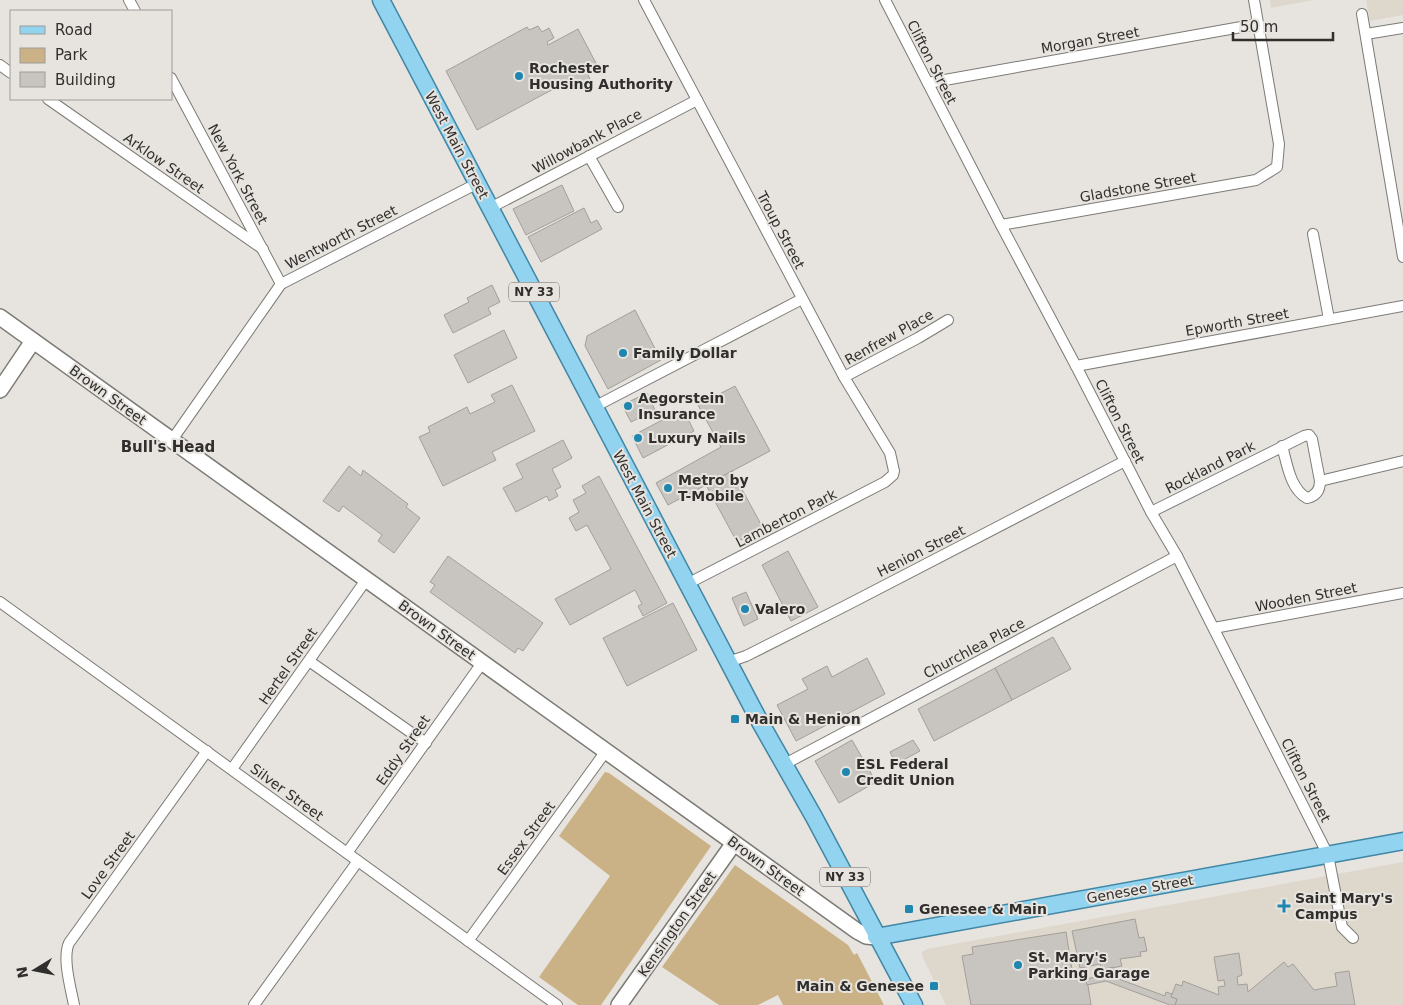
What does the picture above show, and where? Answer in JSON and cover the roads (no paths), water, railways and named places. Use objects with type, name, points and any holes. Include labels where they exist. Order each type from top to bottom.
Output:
[{"type":"main road","name":"West Main Street","points":[[381,0],[728,662],[814,817],[876,937],[914,1005]]},
{"type":"main road","name":"Brown Street","points":[[0,317],[857,931],[866,936],[876,937]]},
{"type":"main road","points":[[0,390],[34,341]]},
{"type":"main road","name":"Genesee Street","points":[[876,937],[1403,841]]},
{"type":"main road","name":"Kensington Street","points":[[619,1005],[734,843]]},
{"type":"street","name":"Troup Street","points":[[644,0],[844,377],[890,453],[894,471]]},
{"type":"street","name":"Clifton Street","points":[[886,0],[1151,512],[1177,556],[1328,855],[1342,927],[1353,938]]},
{"type":"street","points":[[1254,0],[1258,24]]},
{"type":"street","points":[[1362,14],[1403,257]]},
{"type":"street","name":"Morgan Street","points":[[928,83],[1258,24]]},
{"type":"street","name":"Gladstone Street","points":[[1001,225],[1256,180],[1277,167],[1279,144],[1258,24]]},
{"type":"street","points":[[1366,34],[1403,28]]},
{"type":"street","name":"New York Street","points":[[172,80],[281,284]]},
{"type":"street","name":"Arklow Street","points":[[49,100],[263,249]]},
{"type":"street","name":"Willowbank Place","points":[[490,208],[697,100]]},
{"type":"street","points":[[589,156],[618,207]]},
{"type":"street","name":"Wentworth Street","points":[[172,440],[281,284],[478,183]]},
{"type":"street","points":[[1313,234],[1329,319]]},
{"type":"street","points":[[594,407],[802,299]]},
{"type":"street","name":"Epworth Street","points":[[1076,366],[1403,306]]},
{"type":"street","name":"Renfrew Place","points":[[844,377],[948,320]]},
{"type":"street","name":"Rockland Park","points":[[1151,512],[1282,446],[1309,435],[1312,439],[1320,481]]},
{"type":"street","points":[[1282,446],[1291,476],[1300,495],[1306,498],[1312,497],[1320,487],[1320,481],[1403,462]]},
{"type":"street","name":"Henion Street","points":[[728,662],[746,656],[822,618],[1125,461]]},
{"type":"street","name":"Lamberton Park","points":[[687,584],[885,482],[894,471]]},
{"type":"street","name":"Churchlea Place","points":[[783,764],[1177,556]]},
{"type":"street","name":"Hertel Street","points":[[232,769],[366,580]]},
{"type":"street","name":"Wooden Street","points":[[1214,628],[1403,593]]},
{"type":"street","name":"Silver Street","points":[[0,602],[553,1004]]},
{"type":"street","points":[[308,661],[426,743]]},
{"type":"street","name":"Eddy Street","points":[[347,853],[482,663]]},
{"type":"street","name":"Love Street","points":[[74,1005],[66,959],[69,943],[207,751]]},
{"type":"street","name":"Essex Street","points":[[468,941],[606,751]]},
{"type":"street","points":[[254,1005],[358,861]]},
{"type":"place","name":"Rochester Housing Authority","points":[[519,76]]},
{"type":"place","name":"Family Dollar","points":[[623,353]]},
{"type":"place","name":"Aegorstein Insurance","points":[[628,406]]},
{"type":"place","name":"Luxury Nails","points":[[638,438]]},
{"type":"place","name":"Metro by T-Mobile","points":[[668,488]]},
{"type":"place","name":"Valero","points":[[745,609]]},
{"type":"place","name":"Main & Henion","points":[[735,719]]},
{"type":"place","name":"ESL Federal Credit Union","points":[[846,772]]},
{"type":"place","name":"Saint Mary's Campus","points":[[1284,906]]},
{"type":"place","name":"Genesee & Main","points":[[909,909]]},
{"type":"place","name":"St. Mary's Parking Garage","points":[[1018,965]]},
{"type":"place","name":"Main & Genesee","points":[[934,986]]},
{"type":"district","name":"Bull's Head","points":[[168,447]]}]
